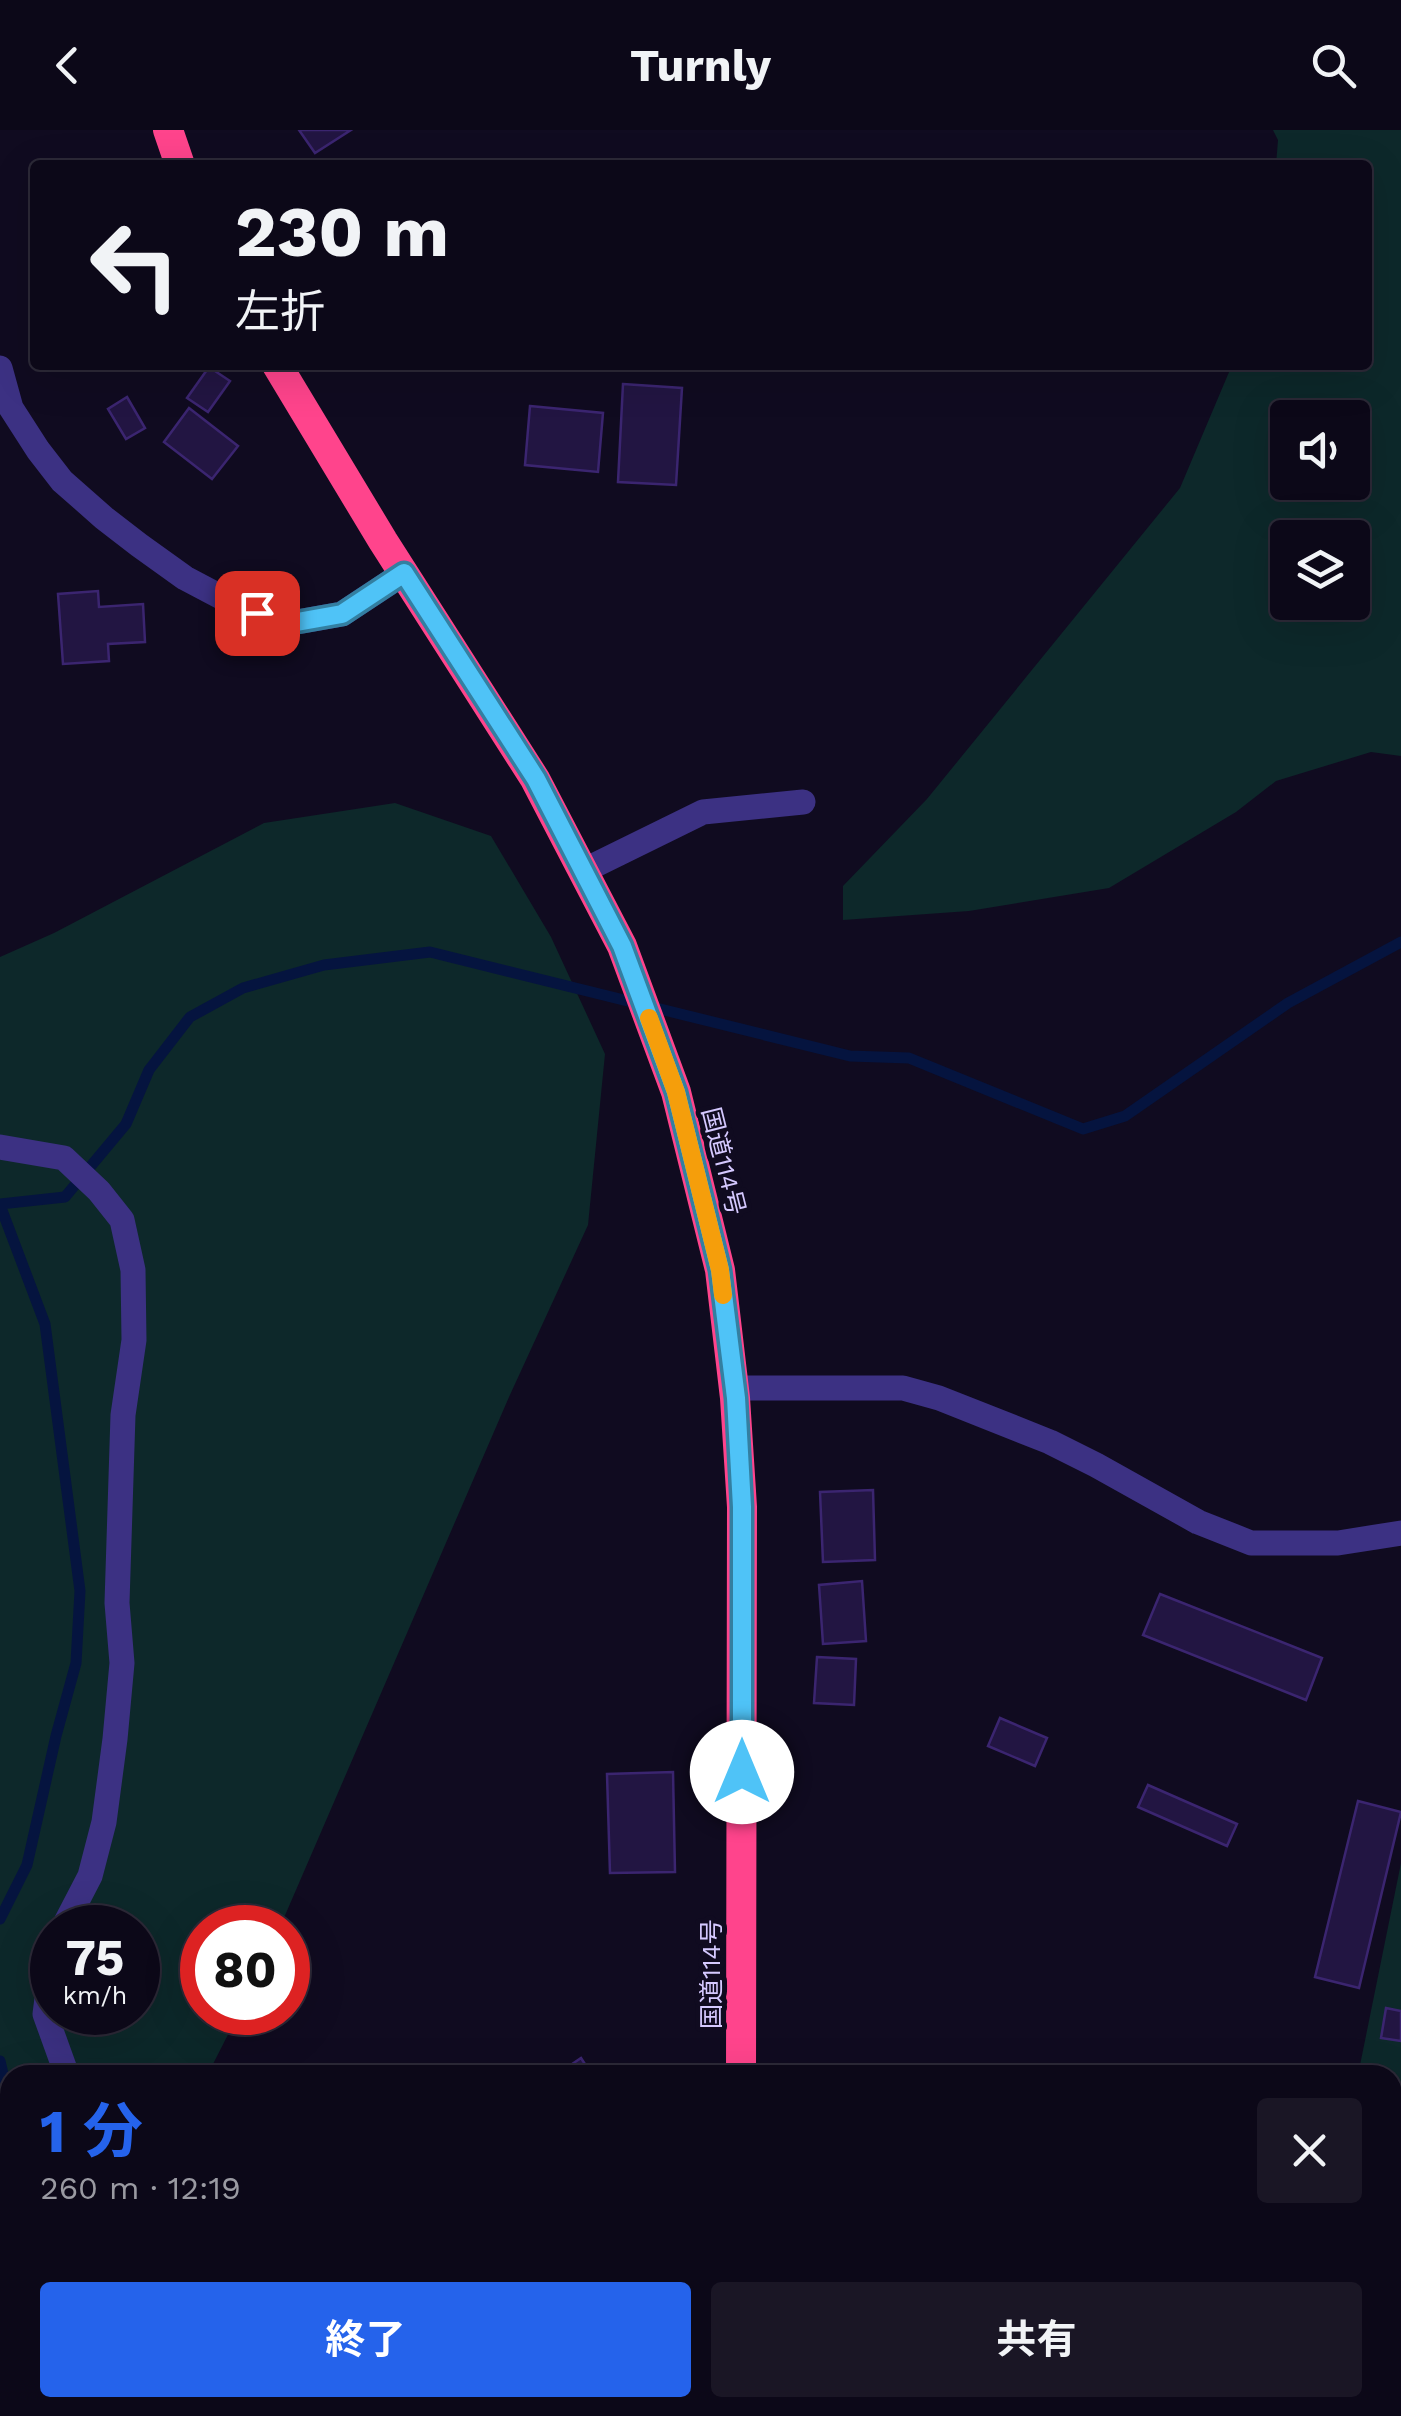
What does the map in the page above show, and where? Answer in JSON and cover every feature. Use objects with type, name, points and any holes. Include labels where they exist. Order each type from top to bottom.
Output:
[{"type":"highway","points":[[168,130],[178,160]]},
{"type":"highway","name":"国道114号","points":[[280,370],[536,779],[622,946],[676,1092],[720,1270],[734,1388],[742,1507],[741,2065]]},
{"type":"street","points":[[0,368],[11,408],[62,480],[140,545],[185,578],[221,597],[257,613],[297,622],[342,614],[404,573]]},
{"type":"street","points":[[583,871],[703,812],[803,802]]},
{"type":"street","points":[[0,1148],[64,1158],[99,1191],[122,1220],[133,1270],[134,1340],[122,1434],[117,1604],[122,1663],[116,1739],[104,1822],[90,1876],[74,1905]]},
{"type":"street","points":[[734,1388],[903,1388],[939,1398],[1050,1442],[1198,1522],[1250,1543],[1338,1543],[1401,1533]]},
{"type":"street","points":[[52,2035],[63,2065]]},
{"type":"green space","points":[[1273,130],[1401,130],[1401,756],[1371,752],[1276,781],[1236,812],[1109,888],[969,911],[843,920],[843,886],[927,799],[1180,488],[1230,370],[1372,370],[1372,160],[1276,160],[1278,140]]},
{"type":"green space","points":[[395,803],[491,836],[551,937],[605,1054],[588,1225],[509,1397],[290,1905],[180,1905],[180,2035],[228,2035],[213,2065],[0,2065],[0,957],[54,933],[264,823]]},
{"type":"green space","points":[[1401,1863],[1401,2065],[1360,2065]]},
{"type":"building","points":[[299,130],[351,130],[315,153]]},
{"type":"building","points":[[207,370],[230,381],[208,412],[187,398]]},
{"type":"building","points":[[623,384],[682,388],[676,485],[618,482]]},
{"type":"building","points":[[127,397],[145,428],[126,439],[108,409]]},
{"type":"building","points":[[530,406],[603,413],[598,472],[525,465]]},
{"type":"building","points":[[189,408],[238,446],[212,479],[164,442]]},
{"type":"building","points":[[98,591],[99,607],[143,604],[145,642],[108,644],[109,661],[63,664],[58,594]]},
{"type":"building","points":[[873,1490],[875,1560],[823,1562],[820,1492]]},
{"type":"building","points":[[862,1581],[866,1641],[823,1644],[819,1585]]},
{"type":"building","points":[[1160,1594],[1322,1658],[1306,1700],[1143,1635]]},
{"type":"building","points":[[817,1657],[856,1659],[854,1705],[814,1703]]},
{"type":"building","points":[[1000,1718],[1047,1738],[1035,1766],[988,1746]]},
{"type":"building","points":[[673,1772],[675,1872],[610,1873],[607,1774]]},
{"type":"building","points":[[1148,1785],[1237,1824],[1227,1846],[1138,1807]]},
{"type":"building","points":[[1358,1801],[1401,1812],[1359,1988],[1315,1977]]},
{"type":"building","points":[[1386,2008],[1401,2011],[1401,2041],[1381,2038]]},
{"type":"waterway","points":[[0,1204],[65,1197],[126,1124],[149,1070],[190,1017],[243,988],[324,965],[430,952],[850,1056],[909,1058],[1083,1129],[1125,1116],[1288,1003],[1401,942]]},
{"type":"waterway","points":[[0,1205],[45,1324],[80,1591],[76,1663],[27,1865],[0,1919]]},
{"type":"waterway","points":[[0,2061],[1,2065]]},
{"type":"slow traffic","points":[[649,1018],[676,1092],[723,1295]]},
{"type":"route","points":[[257,613],[297,622],[342,614],[404,573],[536,779],[622,946],[676,1092],[720,1270],[736,1398],[742,1507],[742,1772]]}]
